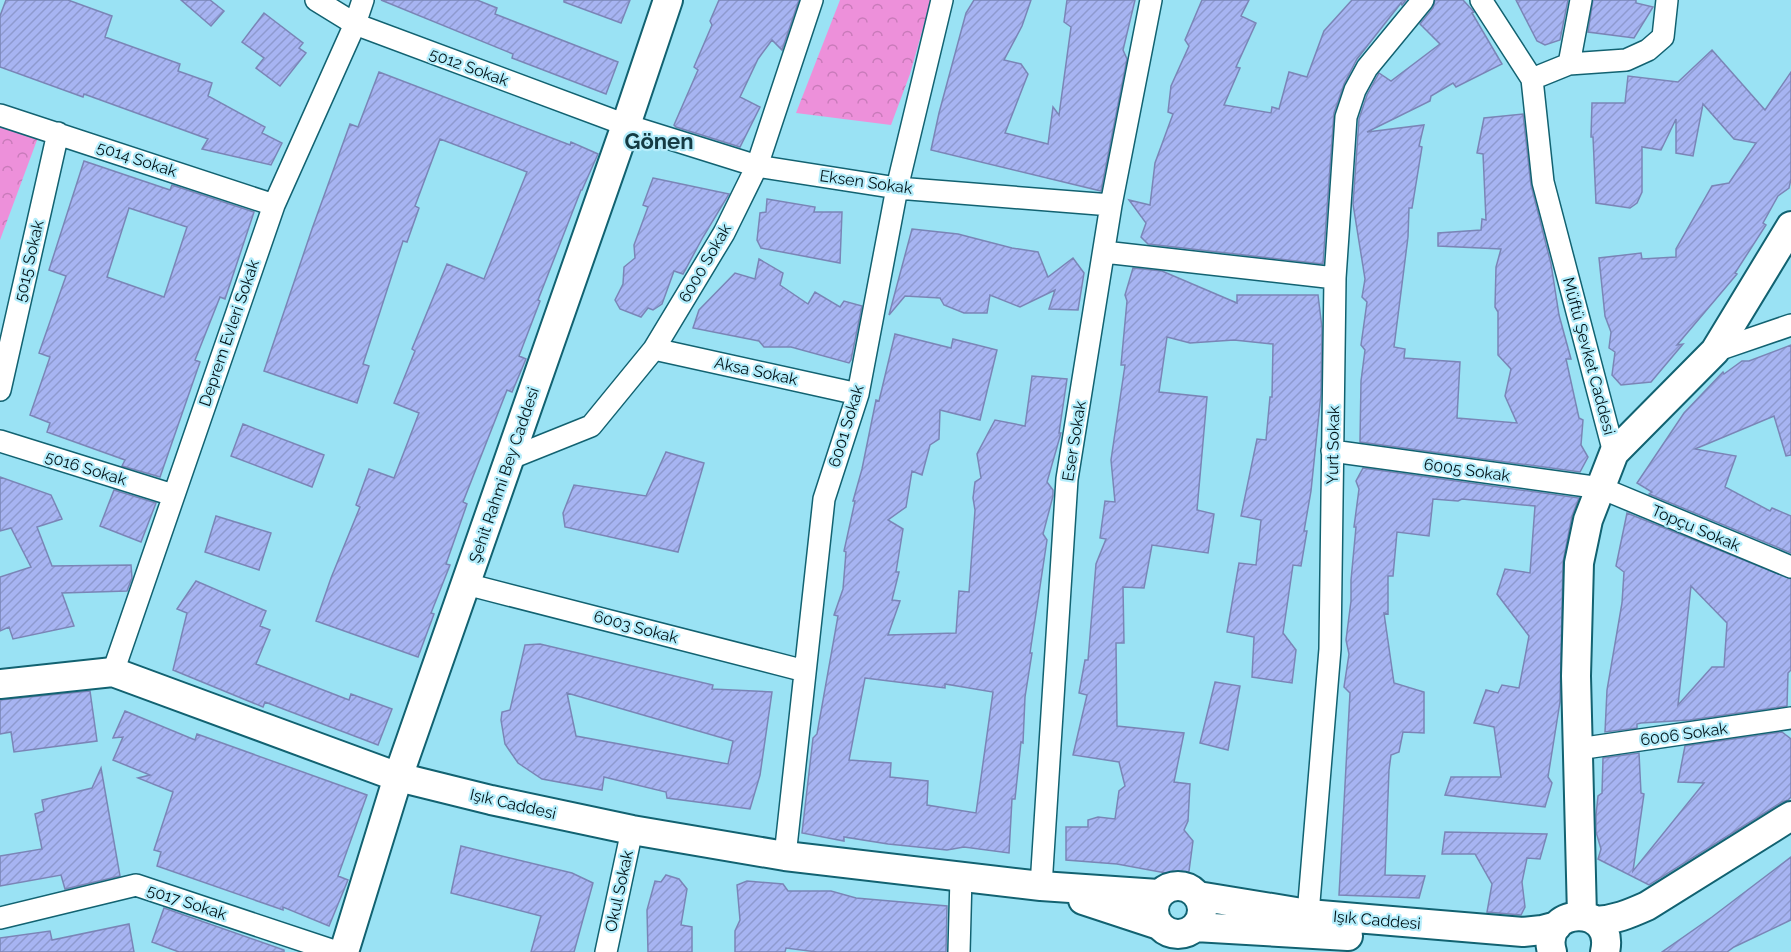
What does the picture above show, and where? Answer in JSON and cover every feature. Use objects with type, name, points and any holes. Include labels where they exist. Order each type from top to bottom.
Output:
[{"type":"main road","name":"Şehit Rahmi Bey Caddesi","points":[[344,952],[398,777],[511,458],[668,0]]},
{"type":"main road","points":[[1614,453],[1715,351],[1791,226]]},
{"type":"main road","name":"Müftü Şevket Caddesi","points":[[1607,952],[1605,933],[1572,929],[1578,749],[1576,676],[1579,563],[1588,520],[1614,453]]},
{"type":"main road","name":"Işık Caddesi","points":[[0,684],[113,672],[398,777],[491,800],[632,830],[785,856],[1041,886],[1158,894],[1171,886],[1178,885],[1192,890],[1198,896],[1308,914],[1523,932],[1572,929],[1612,920],[1647,906],[1677,887]]},
{"type":"main road","points":[[1607,952],[1677,887],[1790,822]]},
{"type":"main road","name":"Işık Caddesi","points":[[1041,886],[1175,934],[1523,948],[1541,952]]},
{"type":"main road","points":[[1158,894],[1153,910],[1175,934],[1200,920],[1202,912],[1198,896]]},
{"type":"street","name":"5012 Sokak","points":[[316,0],[355,24],[626,125]]},
{"type":"street","name":"Deprem Evleri Sokak","points":[[113,672],[274,205],[355,24],[363,0]]},
{"type":"street","name":"6000 Sokak","points":[[511,458],[591,426],[654,349],[724,233],[757,166],[812,0]]},
{"type":"street","name":"6001 Sokak","points":[[785,856],[824,499],[858,394],[897,188],[942,0]]},
{"type":"street","name":"Eser Sokak","points":[[1041,886],[1067,479],[1111,205],[1151,0]]},
{"type":"street","name":"Yurt Sokak","points":[[1308,914],[1330,649],[1335,278],[1346,117],[1355,90],[1367,68],[1424,0]]},
{"type":"street","points":[[1481,0],[1532,79],[1569,64],[1626,60],[1648,50],[1663,37],[1667,0]]},
{"type":"street","points":[[1569,64],[1581,0]]},
{"type":"street","name":"Müftü Şevket Caddesi","points":[[1532,79],[1543,182],[1614,453]]},
{"type":"street","name":"5014 Sokak","points":[[0,115],[274,205]]},
{"type":"street","name":"Eksen Sokak","points":[[626,125],[757,166],[897,188],[1111,205]]},
{"type":"street","name":"5015 Sokak","points":[[0,390],[58,133]]},
{"type":"street","points":[[1104,252],[1335,278]]},
{"type":"street","points":[[1715,351],[1791,325]]},
{"type":"street","name":"Aksa Sokak","points":[[654,349],[858,394]]},
{"type":"street","name":"5016 Sokak","points":[[0,441],[173,495]]},
{"type":"street","name":"6005 Sokak","points":[[1332,451],[1601,488]]},
{"type":"street","name":"Topçu Sokak","points":[[1601,488],[1791,567]]},
{"type":"street","name":"6003 Sokak","points":[[466,584],[805,671]]},
{"type":"street","name":"6006 Sokak","points":[[1578,749],[1791,718]]},
{"type":"street","name":"Okul Sokak","points":[[606,952],[632,830]]},
{"type":"street","points":[[959,952],[961,877]]},
{"type":"street","name":"5017 Sokak","points":[[0,918],[136,885],[337,952]]},
{"type":"green space","points":[[840,0],[931,0],[910,74],[891,125],[796,113]]},
{"type":"green space","points":[[0,121],[40,132],[0,240]]},
{"type":"building","points":[[6,0],[68,0],[112,16],[105,37],[180,64],[178,71],[212,83],[208,96],[265,127],[262,133],[282,143],[271,165],[202,149],[208,139],[84,94],[83,97],[0,67],[0,16]]},
{"type":"building","points":[[181,0],[210,0],[224,11],[211,26]]},
{"type":"building","points":[[381,0],[477,0],[497,8],[495,14],[618,62],[606,94],[512,58],[513,54]]},
{"type":"building","points":[[564,0],[630,0],[621,23],[564,2]]},
{"type":"building","points":[[719,0],[799,0],[782,50],[772,40],[758,59],[740,97],[760,107],[740,147],[674,125],[698,70],[694,67],[712,25],[710,21]]},
{"type":"building","points":[[974,0],[1031,0],[1022,26],[1004,60],[1021,64],[1028,74],[1005,133],[1048,144],[1053,107],[1059,115],[1071,27],[1064,22],[1067,0],[1135,0],[1123,50],[1127,59],[1101,191],[931,150],[966,13]]},
{"type":"building","points":[[1202,0],[1249,0],[1241,16],[1256,23],[1236,67],[1240,68],[1224,105],[1271,113],[1272,107],[1279,109],[1289,72],[1307,77],[1324,31],[1352,0],[1406,0],[1402,5],[1401,3],[1357,59],[1344,84],[1334,113],[1323,264],[1148,244],[1141,237],[1146,223],[1129,200],[1150,205],[1155,163],[1173,114],[1168,112],[1171,86],[1189,46],[1185,40]]},
{"type":"building","points":[[1435,0],[1463,0],[1474,12],[1472,13],[1502,64],[1456,87],[1453,83],[1431,96],[1430,101],[1367,132],[1424,125],[1419,146],[1422,147],[1412,208],[1409,208],[1408,237],[1394,347],[1405,349],[1404,358],[1460,362],[1457,418],[1517,423],[1505,396],[1511,369],[1498,355],[1498,312],[1495,307],[1496,267],[1501,249],[1438,246],[1438,233],[1481,230],[1482,219],[1486,220],[1483,154],[1477,153],[1484,118],[1523,114],[1531,185],[1551,264],[1559,315],[1571,359],[1566,359],[1579,418],[1583,420],[1581,445],[1588,457],[1580,472],[1360,442],[1361,381],[1365,350],[1361,345],[1367,302],[1362,297],[1365,279],[1353,204],[1359,119],[1367,95],[1379,73],[1391,81],[1440,44],[1420,24],[1433,8]]},
{"type":"building","points":[[1516,0],[1568,0],[1560,40],[1545,45],[1537,41]]},
{"type":"building","points":[[1593,0],[1636,0],[1636,3],[1653,7],[1634,38],[1588,32]]},
{"type":"building","points":[[264,13],[303,43],[299,48],[306,53],[280,86],[256,68],[264,58],[242,42]]},
{"type":"building","points":[[1712,50],[1765,110],[1791,72],[1791,179],[1789,188],[1778,196],[1763,223],[1766,225],[1735,273],[1737,274],[1677,345],[1683,344],[1651,382],[1621,385],[1612,375],[1615,352],[1609,348],[1611,332],[1605,316],[1599,258],[1641,253],[1642,259],[1676,257],[1676,249],[1712,186],[1729,183],[1756,143],[1734,139],[1703,104],[1693,156],[1676,153],[1676,119],[1661,150],[1642,147],[1642,192],[1637,203],[1630,208],[1596,203],[1593,137],[1591,137],[1592,103],[1625,103],[1628,76],[1678,82]]},
{"type":"building","points":[[379,72],[598,154],[581,190],[538,300],[540,301],[519,356],[526,359],[512,392],[507,390],[463,502],[467,504],[446,564],[450,565],[431,613],[434,614],[418,657],[316,621],[360,507],[356,505],[369,469],[394,478],[419,413],[394,403],[415,351],[412,349],[447,264],[484,279],[527,172],[440,139],[415,206],[419,208],[407,242],[403,241],[363,364],[369,366],[357,403],[264,371],[350,124],[358,127]]},
{"type":"building","points":[[84,161],[170,190],[172,185],[254,212],[225,299],[220,297],[195,360],[200,362],[160,477],[122,466],[125,460],[47,432],[50,423],[30,415],[50,357],[39,353],[66,276],[49,270]],"holes":[[[129,208],[187,227],[164,297],[107,277]]]},
{"type":"building","points":[[653,178],[729,194],[683,274],[674,271],[662,304],[653,310],[648,308],[641,317],[620,309],[615,300],[623,284],[624,267],[635,258],[634,245],[648,207],[643,205]]},
{"type":"building","points":[[767,199],[815,207],[814,212],[842,212],[840,263],[761,248],[757,240],[760,213],[766,212]]},
{"type":"building","points":[[912,229],[958,234],[1012,248],[1038,252],[1048,277],[1073,258],[1084,273],[1078,310],[1049,309],[1055,290],[1020,307],[990,295],[987,313],[964,313],[944,305],[940,298],[905,296],[889,315]]},
{"type":"building","points":[[759,259],[783,273],[780,285],[808,304],[815,292],[840,307],[844,301],[862,306],[849,363],[791,347],[764,347],[759,341],[693,328],[699,310],[735,273],[755,279]]},
{"type":"building","points":[[1133,268],[1162,271],[1237,303],[1237,295],[1318,295],[1322,328],[1321,394],[1311,491],[1304,531],[1307,531],[1301,566],[1293,565],[1283,633],[1296,650],[1292,683],[1252,677],[1254,637],[1227,632],[1239,563],[1256,565],[1261,520],[1241,516],[1257,439],[1266,440],[1270,397],[1272,397],[1273,344],[1234,340],[1190,343],[1167,337],[1159,392],[1207,397],[1197,510],[1214,514],[1208,553],[1152,545],[1144,588],[1123,587],[1124,643],[1116,643],[1117,726],[1184,733],[1174,782],[1190,784],[1188,821],[1184,830],[1193,841],[1189,871],[1182,876],[1117,864],[1066,860],[1066,827],[1088,827],[1088,820],[1098,817],[1115,819],[1119,791],[1125,786],[1119,762],[1073,755],[1087,695],[1079,693],[1085,660],[1088,660],[1096,564],[1106,539],[1100,538],[1105,501],[1115,502],[1111,460],[1125,365],[1121,365],[1127,301],[1125,295]]},
{"type":"building","points":[[895,334],[951,348],[953,339],[997,350],[980,420],[940,410],[939,439],[930,445],[922,475],[912,471],[906,507],[888,520],[903,529],[896,572],[899,572],[892,600],[900,601],[888,635],[956,633],[959,591],[969,592],[975,510],[973,498],[975,482],[981,478],[977,454],[995,420],[1025,426],[1032,376],[1067,379],[1059,433],[1061,433],[1047,482],[1053,490],[1053,496],[1043,534],[1047,540],[1030,653],[1032,653],[1025,697],[1023,743],[1021,742],[1015,799],[1012,799],[1009,853],[964,847],[947,850],[844,837],[844,841],[802,833],[813,738],[817,734],[838,616],[834,615],[843,589],[846,552],[844,551],[876,400],[879,401]],"holes":[[[865,678],[945,688],[945,684],[993,692],[976,813],[927,805],[928,781],[890,777],[891,763],[849,760]]]},
{"type":"building","points":[[1791,345],[1791,455],[1786,456],[1774,416],[1695,449],[1736,456],[1725,487],[1770,511],[1772,508],[1791,516],[1791,553],[1649,494],[1652,492],[1637,483],[1684,413],[1723,372],[1724,374],[1742,361],[1749,361]]},
{"type":"building","points":[[243,424],[324,455],[312,487],[231,456]]},
{"type":"building","points":[[666,452],[704,463],[678,552],[565,527],[563,513],[574,485],[646,496]]},
{"type":"building","points":[[1363,468],[1579,498],[1572,516],[1563,562],[1560,702],[1548,777],[1552,783],[1545,807],[1445,795],[1451,777],[1501,777],[1494,727],[1474,723],[1486,690],[1498,693],[1502,685],[1519,688],[1529,636],[1497,594],[1505,569],[1530,573],[1535,506],[1462,499],[1458,501],[1433,499],[1429,536],[1397,532],[1393,576],[1388,576],[1388,614],[1384,613],[1394,683],[1424,692],[1424,733],[1403,732],[1399,752],[1391,755],[1385,875],[1425,876],[1419,898],[1339,895],[1350,693],[1344,687],[1349,654],[1346,640],[1359,489],[1356,481]]},
{"type":"building","points":[[0,477],[51,495],[62,519],[37,527],[52,566],[131,565],[132,578],[127,591],[62,593],[74,626],[13,639],[9,627],[0,631],[0,577],[31,567],[11,528],[0,531]]},
{"type":"building","points":[[114,490],[156,503],[141,542],[100,526]]},
{"type":"building","points":[[1627,513],[1791,579],[1791,670],[1788,673],[1787,706],[1690,720],[1641,723],[1637,724],[1637,728],[1605,732],[1607,690],[1622,603],[1624,572],[1616,566]],"holes":[[[1691,586],[1727,623],[1724,667],[1712,667],[1678,705]]]},
{"type":"building","points":[[216,516],[271,533],[259,570],[205,552]]},
{"type":"building","points":[[196,581],[266,611],[260,626],[270,630],[256,664],[349,700],[351,694],[392,709],[378,745],[265,702],[263,707],[173,670],[187,613],[177,609]]},
{"type":"building","points":[[540,644],[713,685],[712,689],[772,692],[760,775],[750,809],[667,798],[666,792],[604,777],[602,790],[542,779],[518,763],[505,744],[501,720],[502,712],[510,710],[525,645]],"holes":[[[567,693],[733,741],[728,764],[576,736]]]},
{"type":"building","points":[[1215,682],[1240,686],[1228,750],[1200,743]]},
{"type":"building","points":[[90,691],[97,741],[14,752],[11,732],[0,734],[0,700]]},
{"type":"building","points":[[125,711],[195,740],[197,734],[367,795],[338,876],[348,880],[329,926],[283,907],[283,910],[157,866],[161,852],[154,850],[173,792],[138,778],[150,775],[113,760],[123,737],[113,738]]},
{"type":"building","points":[[1782,732],[1791,739],[1791,797],[1788,800],[1649,885],[1598,859],[1601,849],[1596,832],[1596,815],[1598,796],[1602,793],[1603,758],[1639,753],[1641,793],[1644,794],[1633,871],[1704,783],[1678,782],[1685,746]]},
{"type":"building","points":[[101,768],[120,876],[65,889],[61,875],[0,886],[0,856],[42,849],[35,814],[44,811],[42,800],[92,788]]},
{"type":"building","points":[[1445,832],[1547,834],[1540,859],[1527,858],[1522,882],[1525,907],[1521,915],[1487,912],[1492,884],[1475,854],[1442,854]]},
{"type":"building","points":[[461,846],[572,873],[593,883],[574,952],[531,952],[541,916],[451,893]]},
{"type":"building","points":[[1791,857],[1791,920],[1727,952],[1662,952],[1712,917]]},
{"type":"building","points":[[666,875],[679,879],[687,889],[681,925],[692,927],[692,952],[648,952],[647,910],[655,881],[661,882]]},
{"type":"building","points":[[747,881],[783,884],[788,891],[831,891],[856,898],[947,906],[946,952],[817,952],[786,948],[785,952],[735,952],[735,931],[740,920],[737,885]]},
{"type":"building","points":[[164,908],[284,950],[284,952],[179,952],[152,942]]},
{"type":"building","points":[[129,924],[134,952],[0,952],[0,938],[50,931],[52,940]]},
{"type":"district","name":"Gönen","points":[[659,141]]}]
